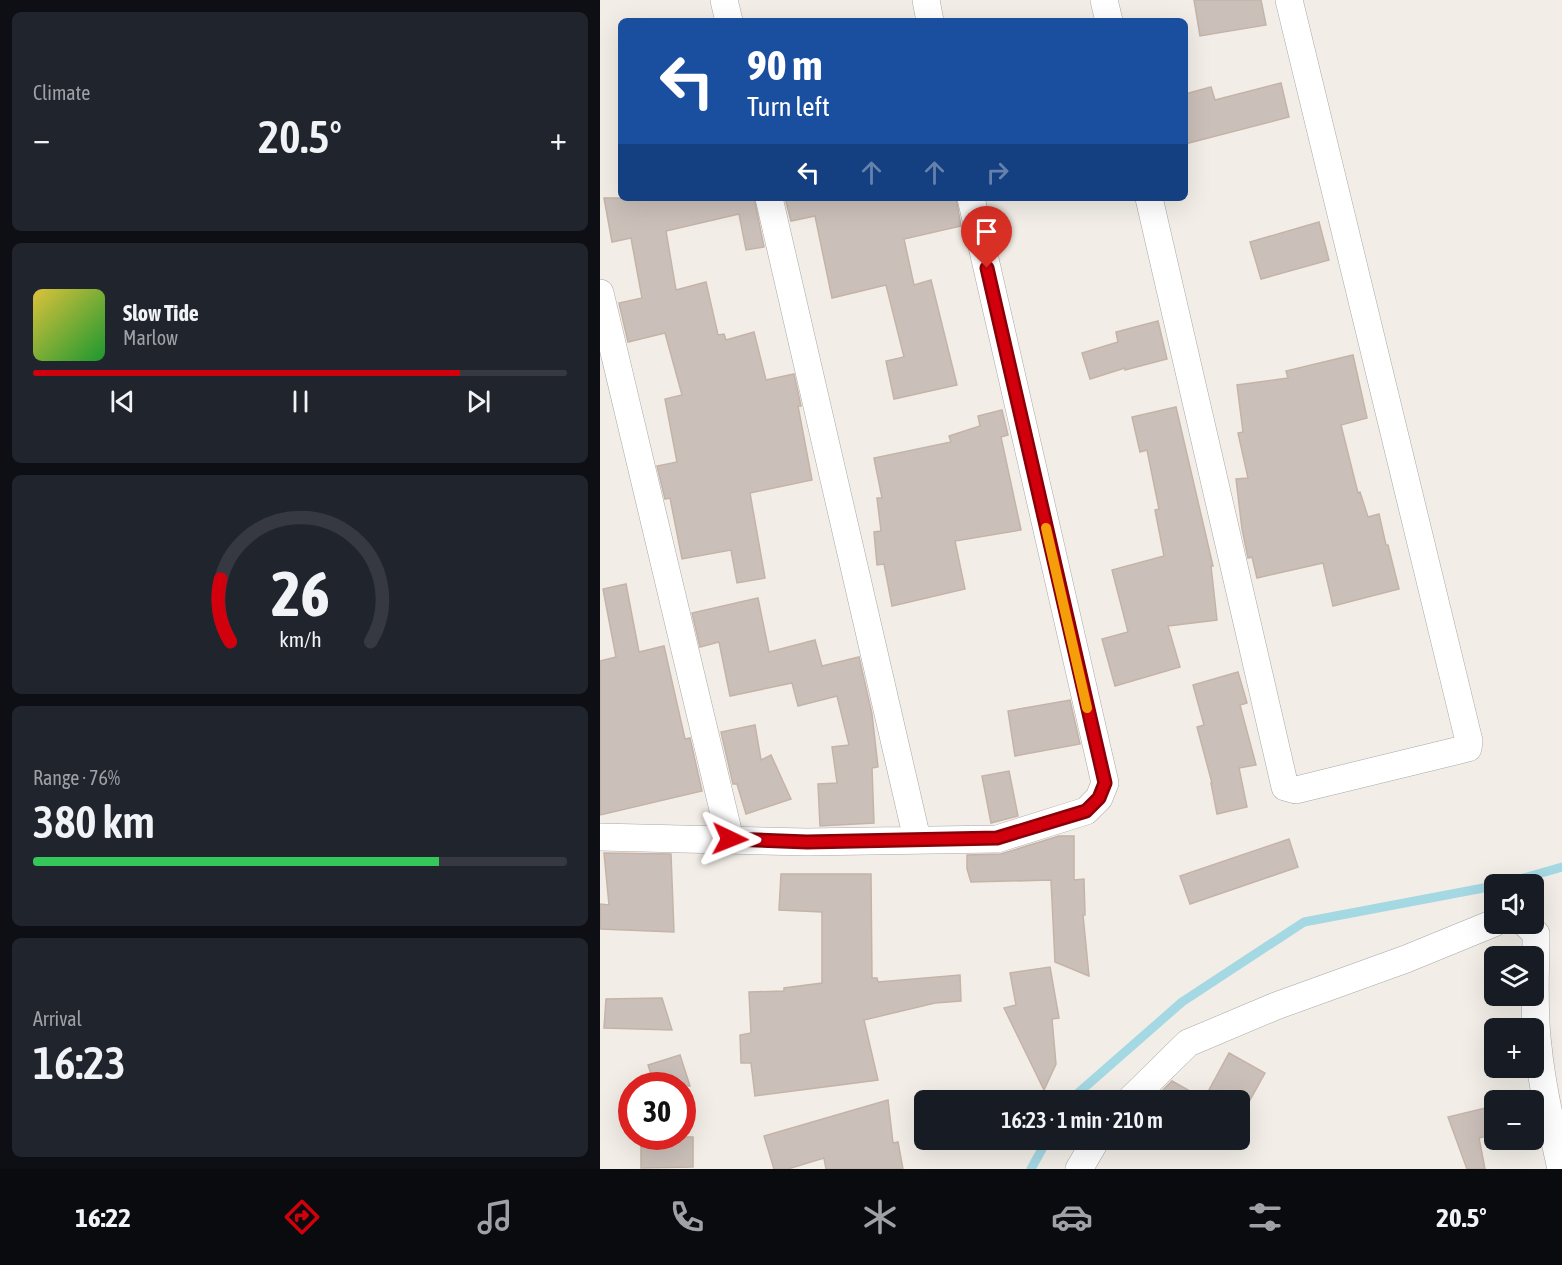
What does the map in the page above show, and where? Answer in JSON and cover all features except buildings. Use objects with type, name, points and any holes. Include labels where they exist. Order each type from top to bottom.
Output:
[{"type":"street","points":[[724,0],[728,18]]},
{"type":"street","points":[[926,0],[929,18]]},
{"type":"street","points":[[1104,0],[1108,18]]},
{"type":"street","points":[[1150,201],[1285,788],[1296,790],[1468,748],[1467,730],[1288,0]]},
{"type":"street","points":[[770,201],[916,839]]},
{"type":"street","points":[[600,837],[807,842],[997,838],[1086,811],[1099,798],[1105,783],[972,201]]},
{"type":"street","points":[[600,293],[730,839]]},
{"type":"street","points":[[1140,1090],[1188,1043],[1276,1006],[1406,959],[1484,927]]},
{"type":"street","points":[[1536,934],[1535,1005],[1538,1046],[1549,1119],[1561,1169]]},
{"type":"street","points":[[1079,1169],[1090,1150]]},
{"type":"waterway","points":[[1538,874],[1562,867]]},
{"type":"waterway","points":[[1082,1090],[1182,1002],[1304,922],[1484,888]]},
{"type":"waterway","points":[[1031,1169],[1041,1150]]},
{"type":"slow traffic","points":[[1046,528],[1087,708]]},
{"type":"route","points":[[730,839],[807,842],[997,838],[1086,811],[1099,798],[1105,783],[987,268]]}]
